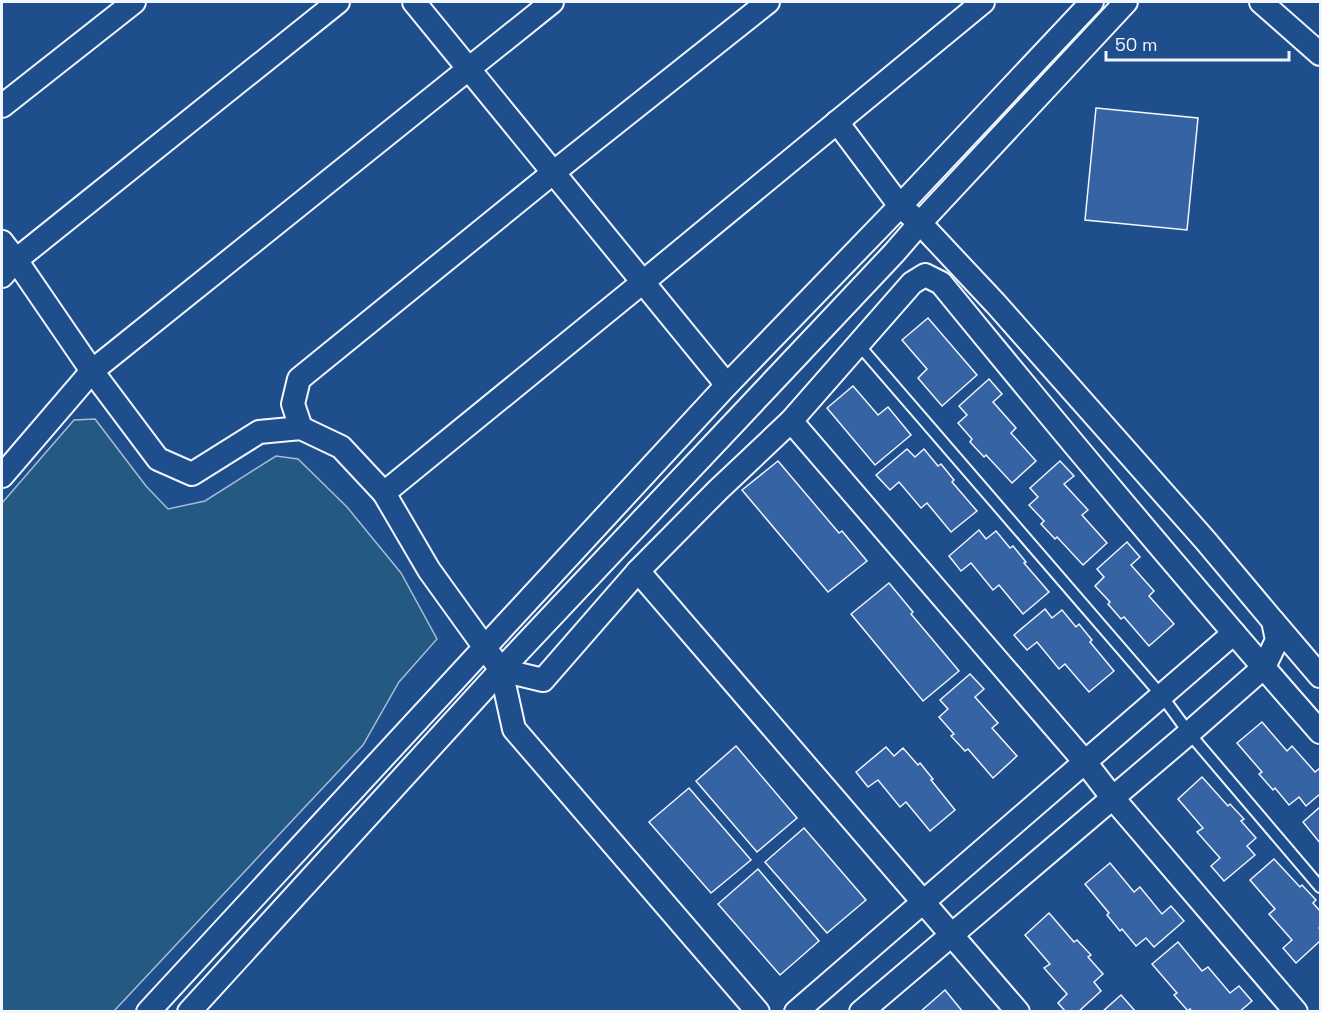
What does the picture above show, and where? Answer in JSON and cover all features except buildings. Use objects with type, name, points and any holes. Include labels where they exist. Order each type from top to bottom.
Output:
[{"type":"street","points":[[2,106],[134,2]]},
{"type":"street","points":[[338,2],[6,260],[158,459],[192,474],[259,432],[301,428],[341,447],[384,493],[429,570],[501,670],[514,729],[758,1011]]},
{"type":"street","points":[[414,2],[727,385]]},
{"type":"street","points":[[2,476],[92,372],[552,2]]},
{"type":"street","points":[[301,428],[293,404],[299,379],[768,2]]},
{"type":"street","points":[[384,493],[983,2]]},
{"type":"street","points":[[148,1011],[727,385],[1092,2]]},
{"type":"street","points":[[189,1011],[501,670],[894,253],[1126,2]]},
{"type":"street","points":[[1261,2],[1320,54]]},
{"type":"street","points":[[837,122],[900,206],[920,223],[996,304],[1197,531],[1320,676]]},
{"type":"street","points":[[501,670],[543,680],[638,571],[790,421],[912,283],[925,275],[941,283],[1234,633],[1320,732]]},
{"type":"street","points":[[790,421],[1085,762],[1112,797],[1296,1011]]},
{"type":"street","points":[[638,571],[1018,1011]]},
{"type":"street","points":[[861,1011],[1190,733],[1264,667],[1277,640],[1273,621]]},
{"type":"street","points":[[796,1011],[1234,633]]},
{"type":"lane","points":[[858,343],[1162,696],[1190,733],[1320,887]]},
{"type":"shaded area","points":[[95,419],[146,486],[168,509],[205,501],[276,456],[298,459],[347,507],[401,573],[437,639],[399,682],[363,745],[114,1011],[2,1011],[2,503],[74,420]]}]
